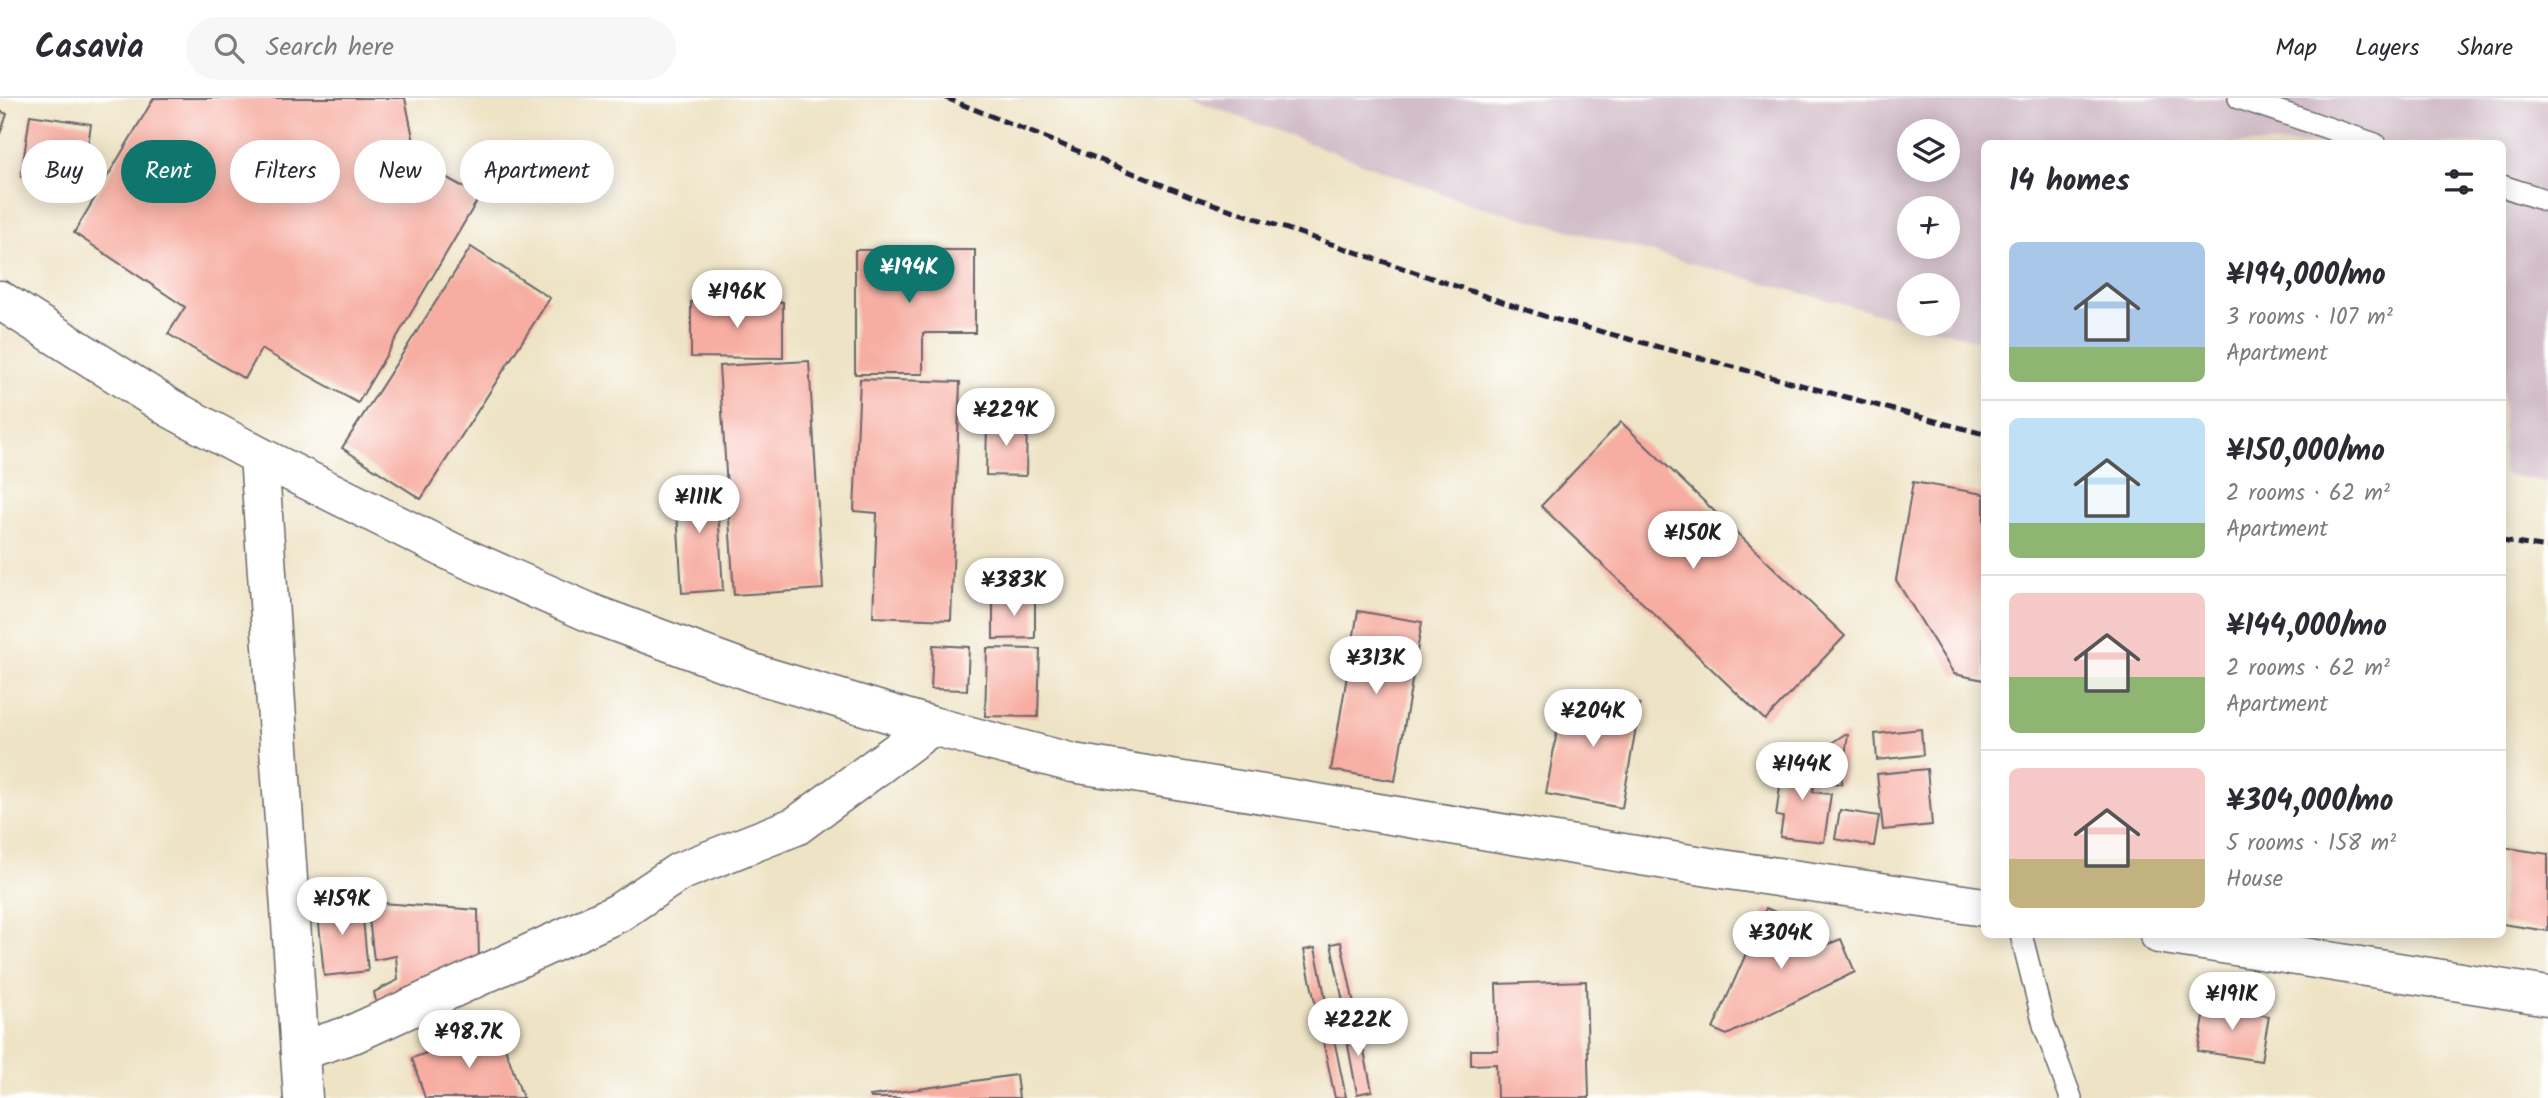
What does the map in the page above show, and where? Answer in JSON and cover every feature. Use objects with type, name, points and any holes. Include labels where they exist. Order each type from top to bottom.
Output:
[{"type":"street","points":[[0,300],[170,408],[259,456],[456,554],[593,614],[756,674],[932,726],[1073,763],[1702,866],[1981,907]]},
{"type":"street","points":[[259,456],[303,1098]]},
{"type":"street","points":[[300,1051],[353,1034],[618,913],[679,872],[796,826],[932,726]]},
{"type":"street","points":[[2184,938],[2548,996]]},
{"type":"lane","points":[[2239,98],[2363,140]]},
{"type":"lane","points":[[2506,187],[2548,201]]},
{"type":"lane","points":[[2022,938],[2044,1025],[2071,1098]]},
{"type":"shaded area","points":[[1189,98],[2548,98],[2548,482],[2506,475],[2506,140],[1981,140],[1981,341],[1960,336],[1960,273],[1897,273],[1897,319],[1468,203]]},
{"type":"building","points":[[154,98],[405,98],[414,140],[354,140],[354,203],[446,203],[446,177],[460,185],[460,203],[476,203],[358,403],[261,349],[245,379],[168,334],[185,307],[74,233],[92,203],[107,203],[107,177],[121,154],[121,203],[216,203],[216,140],[129,140]]},
{"type":"building","points":[[0,111],[7,114],[0,134]]},
{"type":"building","points":[[30,115],[91,124],[89,140],[26,140]]},
{"type":"building","points":[[471,247],[550,298],[421,499],[342,448]]},
{"type":"building","points":[[855,250],[975,250],[975,333],[923,333],[923,374],[855,374]]},
{"type":"building","points":[[691,302],[783,302],[783,358],[691,357]]},
{"type":"building","points":[[809,361],[823,589],[734,595],[719,366]]},
{"type":"building","points":[[860,379],[960,382],[951,620],[873,617],[877,513],[854,511]]},
{"type":"building","points":[[987,421],[1027,422],[1026,476],[986,475]]},
{"type":"building","points":[[1621,422],[1845,636],[1765,720],[1541,506]]},
{"type":"building","points":[[716,477],[723,590],[682,593],[675,480]]},
{"type":"building","points":[[1913,482],[1981,493],[1981,679],[1954,674],[1896,580]]},
{"type":"building","points":[[993,597],[1035,597],[1035,638],[993,639]]},
{"type":"building","points":[[1358,611],[1422,622],[1395,781],[1331,770]]},
{"type":"building","points":[[933,645],[969,647],[967,690],[931,689]]},
{"type":"building","points":[[987,648],[1040,649],[1038,717],[985,716]]},
{"type":"building","points":[[1564,691],[1640,704],[1622,808],[1546,794]]},
{"type":"building","points":[[1921,729],[1923,755],[1877,760],[1875,734]]},
{"type":"building","points":[[1845,734],[1848,735],[1841,784],[1819,781],[1824,748]]},
{"type":"building","points":[[1784,757],[1817,762],[1813,792],[1831,794],[1824,842],[1780,837],[1783,817],[1776,816]]},
{"type":"building","points":[[1927,769],[1932,825],[1883,830],[1877,774]]},
{"type":"building","points":[[1840,810],[1879,816],[1874,846],[1835,839]]},
{"type":"building","points":[[2506,848],[2548,854],[2548,931],[2506,925]]},
{"type":"building","points":[[361,898],[368,971],[324,976],[317,902]]},
{"type":"building","points":[[367,902],[478,910],[479,960],[377,1007],[374,992],[398,980],[396,956],[374,960]]},
{"type":"building","points":[[1766,908],[1826,935],[1821,947],[1841,939],[1855,972],[1727,1035],[1713,1029]]},
{"type":"building","points":[[1341,942],[1355,1009],[1345,1011],[1331,944]]},
{"type":"building","points":[[1315,948],[1346,1097],[1335,1098],[1304,950]]},
{"type":"building","points":[[1586,981],[1589,1098],[1497,1098],[1496,1064],[1471,1065],[1471,1050],[1498,1050],[1496,984]]},
{"type":"building","points":[[2208,995],[2223,997],[2221,1008],[2269,1016],[2261,1061],[2198,1051]]},
{"type":"building","points":[[1358,1021],[1372,1091],[1357,1094],[1344,1024]]},
{"type":"building","points":[[498,1028],[523,1098],[425,1098],[412,1058]]},
{"type":"building","points":[[1016,1075],[1019,1098],[870,1096]]},
{"type":"railway","points":[[946,98],[1190,196],[1547,317],[1981,433]]},
{"type":"railway","points":[[2506,542],[2548,548]]}]
